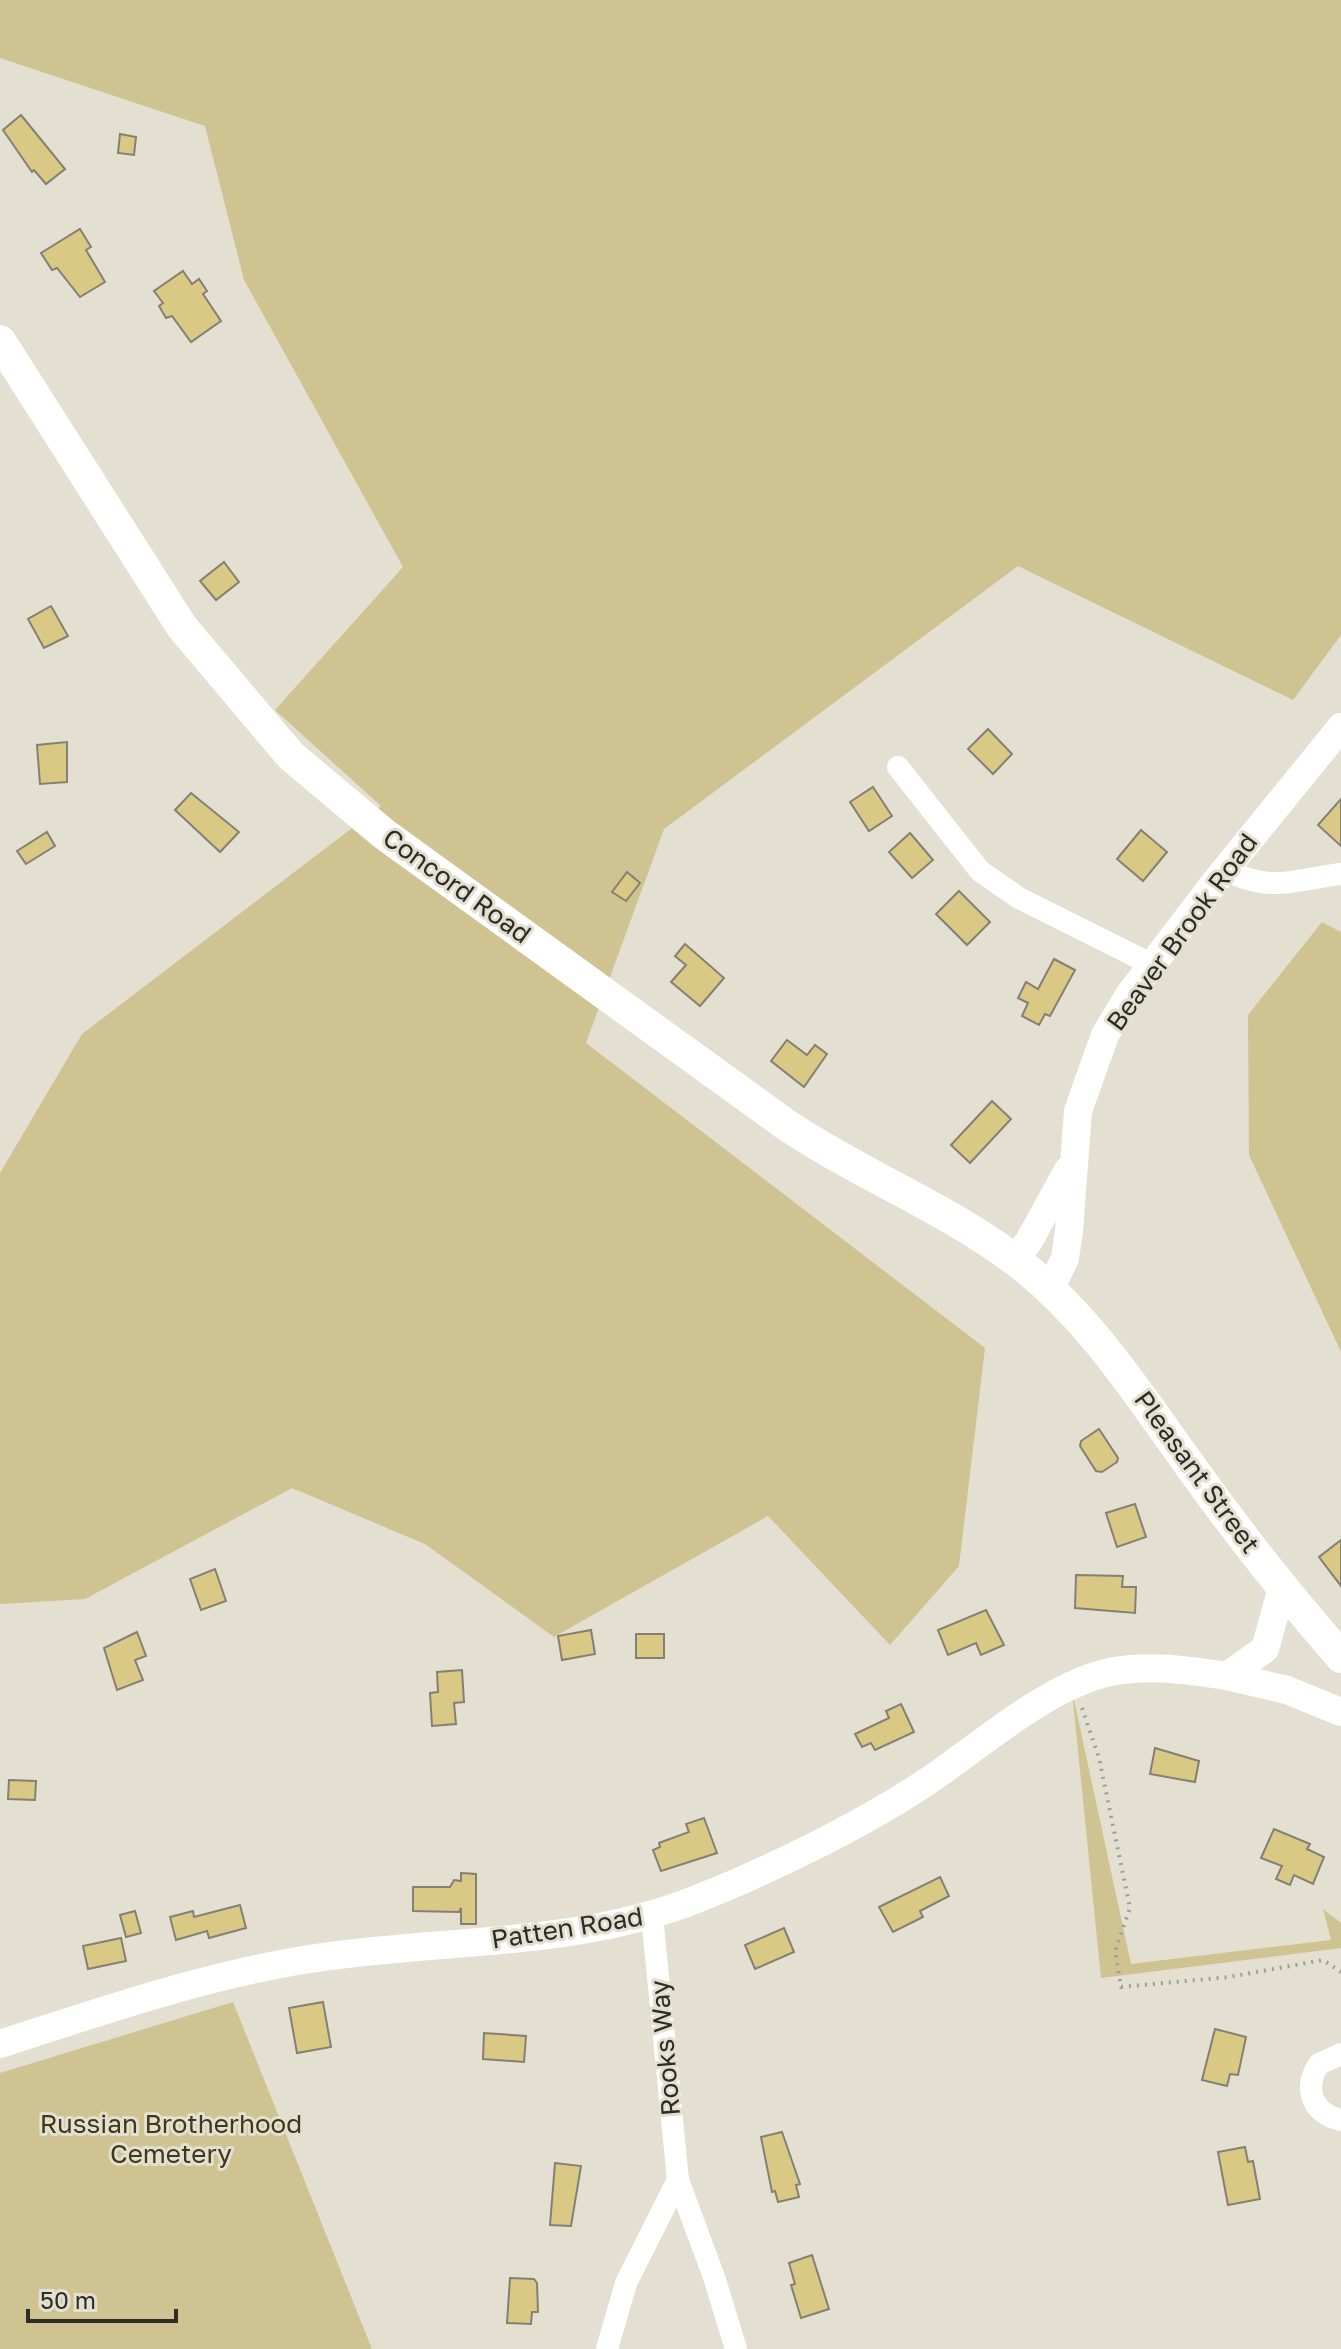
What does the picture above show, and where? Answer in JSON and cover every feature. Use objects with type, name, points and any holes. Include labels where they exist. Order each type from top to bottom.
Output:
[{"type":"main road","name":"Concord Road","points":[[0,341],[182,627],[291,756],[384,834],[785,1124],[840,1158],[920,1199],[1015,1259],[1050,1290]]},
{"type":"main road","name":"Pleasant Street","points":[[1050,1290],[1129,1377],[1282,1588],[1341,1657]]},
{"type":"street","name":"Beaver Brook Road","points":[[1050,1290],[1065,1258],[1078,1111],[1105,1035],[1129,995],[1341,727]]},
{"type":"street","points":[[898,767],[980,871],[1019,898],[1153,965]]},
{"type":"street","points":[[1225,870],[1252,883],[1278,885],[1341,874]]},
{"type":"street","name":"Beaver Brook Road","points":[[1015,1259],[1029,1241],[1072,1162]]},
{"type":"street","points":[[1227,1676],[1265,1649],[1282,1588]]},
{"type":"street","name":"Patten Road","points":[[0,2044],[204,1982],[277,1965],[384,1949],[551,1935],[652,1916],[772,1866],[883,1807],[923,1785],[1009,1722],[1085,1679],[1140,1667],[1227,1676],[1287,1690],[1341,1712]]},
{"type":"street","name":"Rooks Way","points":[[652,1916],[678,2180],[714,2277],[736,2349]]},
{"type":"street","points":[[1341,2054],[1319,2064],[1310,2083],[1314,2103],[1320,2111],[1341,2120]]},
{"type":"street","points":[[607,2349],[626,2283],[678,2180]]},
{"type":"path","points":[[1071,1688],[1089,1721],[1099,1758],[1130,1908],[1115,1951],[1121,1987],[1229,1977],[1323,1960],[1341,1972]]},
{"type":"green space","points":[[0,0],[1341,0],[1341,635],[1293,700],[1018,566],[664,829],[586,1043],[985,1348],[959,1566],[890,1645],[768,1516],[554,1637],[425,1544],[292,1488],[85,1599],[0,1604],[0,1173],[82,1034],[381,806],[275,710],[403,567],[244,280],[205,126],[0,58]]},
{"type":"green space","points":[[1322,922],[1341,932],[1341,1352],[1249,1155],[1248,1015]]},
{"type":"green space","points":[[1072,1691],[1131,1964],[1331,1940],[1323,1909],[1341,1923],[1341,1948],[1101,1978]]},
{"type":"green space","name":"Russian Brotherhood Cemetery","points":[[233,2002],[372,2349],[0,2349],[0,2073]]},
{"type":"building","points":[[21,115],[65,169],[46,184],[34,170],[32,172],[3,130]]},
{"type":"building","points":[[120,134],[136,137],[134,155],[118,153]]},
{"type":"building","points":[[80,229],[91,247],[86,250],[105,282],[80,297],[57,268],[52,270],[41,253]]},
{"type":"building","points":[[183,271],[192,284],[199,279],[207,291],[203,294],[221,321],[191,342],[172,316],[166,318],[159,306],[163,303],[154,291]]},
{"type":"building","points":[[224,562],[239,582],[216,600],[200,581]]},
{"type":"building","points":[[51,606],[68,636],[44,648],[28,619]]},
{"type":"building","points":[[988,729],[1012,754],[993,774],[968,749]]},
{"type":"building","points":[[67,742],[67,782],[40,784],[37,745]]},
{"type":"building","points":[[873,787],[892,816],[869,831],[850,802]]},
{"type":"building","points":[[191,793],[239,832],[220,852],[175,810]]},
{"type":"building","points":[[1341,799],[1341,846],[1318,825]]},
{"type":"building","points":[[1141,830],[1167,852],[1143,881],[1117,859]]},
{"type":"building","points":[[47,832],[55,846],[26,864],[17,851]]},
{"type":"building","points":[[910,833],[933,860],[912,878],[889,852]]},
{"type":"building","points":[[627,872],[640,883],[626,901],[612,892]]},
{"type":"building","points":[[959,891],[990,922],[967,945],[936,914]]},
{"type":"building","points":[[685,944],[724,978],[700,1006],[671,982],[686,965],[675,956]]},
{"type":"building","points":[[1054,959],[1075,970],[1050,1016],[1045,1014],[1039,1025],[1022,1016],[1028,1003],[1018,998],[1026,982],[1038,989]]},
{"type":"building","points":[[787,1040],[807,1055],[815,1045],[827,1054],[804,1087],[771,1061]]},
{"type":"building","points":[[992,1101],[1011,1119],[970,1163],[951,1145]]},
{"type":"building","points":[[1099,1429],[1118,1458],[1102,1472],[1096,1471],[1080,1446],[1081,1441]]},
{"type":"building","points":[[1135,1504],[1146,1537],[1117,1547],[1106,1513]]},
{"type":"building","points":[[1341,1540],[1341,1586],[1319,1557]]},
{"type":"building","points":[[215,1569],[226,1601],[201,1610],[190,1579]]},
{"type":"building","points":[[1076,1575],[1123,1576],[1122,1587],[1136,1587],[1135,1613],[1075,1608]]},
{"type":"building","points":[[986,1610],[1004,1645],[981,1655],[976,1643],[948,1655],[938,1630]]},
{"type":"building","points":[[591,1630],[595,1654],[562,1660],[558,1636]]},
{"type":"building","points":[[137,1632],[146,1656],[135,1660],[143,1680],[117,1690],[104,1648]]},
{"type":"building","points":[[636,1634],[664,1634],[664,1658],[636,1658]]},
{"type":"building","points":[[462,1670],[464,1702],[454,1703],[456,1724],[432,1726],[430,1693],[438,1692],[437,1672]]},
{"type":"building","points":[[901,1704],[914,1732],[875,1750],[871,1743],[862,1747],[855,1734],[889,1718],[886,1711]]},
{"type":"building","points":[[1155,1748],[1199,1761],[1195,1782],[1150,1774]]},
{"type":"building","points":[[9,1780],[36,1781],[35,1800],[8,1799]]},
{"type":"building","points":[[704,1818],[717,1853],[661,1871],[653,1850],[660,1847],[659,1843],[689,1832],[686,1824]]},
{"type":"building","points":[[1274,1829],[1310,1844],[1307,1849],[1324,1857],[1313,1884],[1294,1875],[1290,1885],[1276,1879],[1282,1866],[1261,1858]]},
{"type":"building","points":[[461,1873],[476,1874],[476,1924],[461,1924],[461,1908],[459,1912],[413,1911],[413,1887],[450,1887],[454,1880],[461,1881]]},
{"type":"building","points":[[940,1877],[949,1896],[920,1911],[923,1917],[893,1932],[879,1907]]},
{"type":"building","points":[[240,1905],[246,1928],[209,1938],[207,1931],[176,1940],[170,1917],[193,1911],[194,1917]]},
{"type":"building","points":[[135,1911],[141,1933],[126,1937],[120,1915]]},
{"type":"building","points":[[784,1928],[794,1952],[755,1969],[745,1945]]},
{"type":"building","points":[[121,1938],[126,1961],[88,1969],[83,1946]]},
{"type":"building","points":[[323,2002],[331,2047],[297,2053],[289,2008]]},
{"type":"building","points":[[1215,2029],[1246,2037],[1238,2075],[1230,2074],[1227,2086],[1202,2080]]},
{"type":"building","points":[[484,2033],[526,2036],[524,2062],[483,2059]]},
{"type":"building","points":[[782,2132],[800,2184],[796,2185],[799,2197],[778,2202],[775,2191],[772,2192],[761,2137]]},
{"type":"building","points":[[1245,2147],[1248,2162],[1253,2161],[1260,2199],[1228,2205],[1218,2152]]},
{"type":"building","points":[[555,2163],[581,2166],[571,2226],[550,2225]]},
{"type":"building","points":[[812,2255],[829,2309],[801,2318],[791,2285],[795,2284],[789,2263]]},
{"type":"building","points":[[510,2278],[534,2279],[537,2283],[538,2312],[532,2312],[531,2324],[507,2323]]}]
